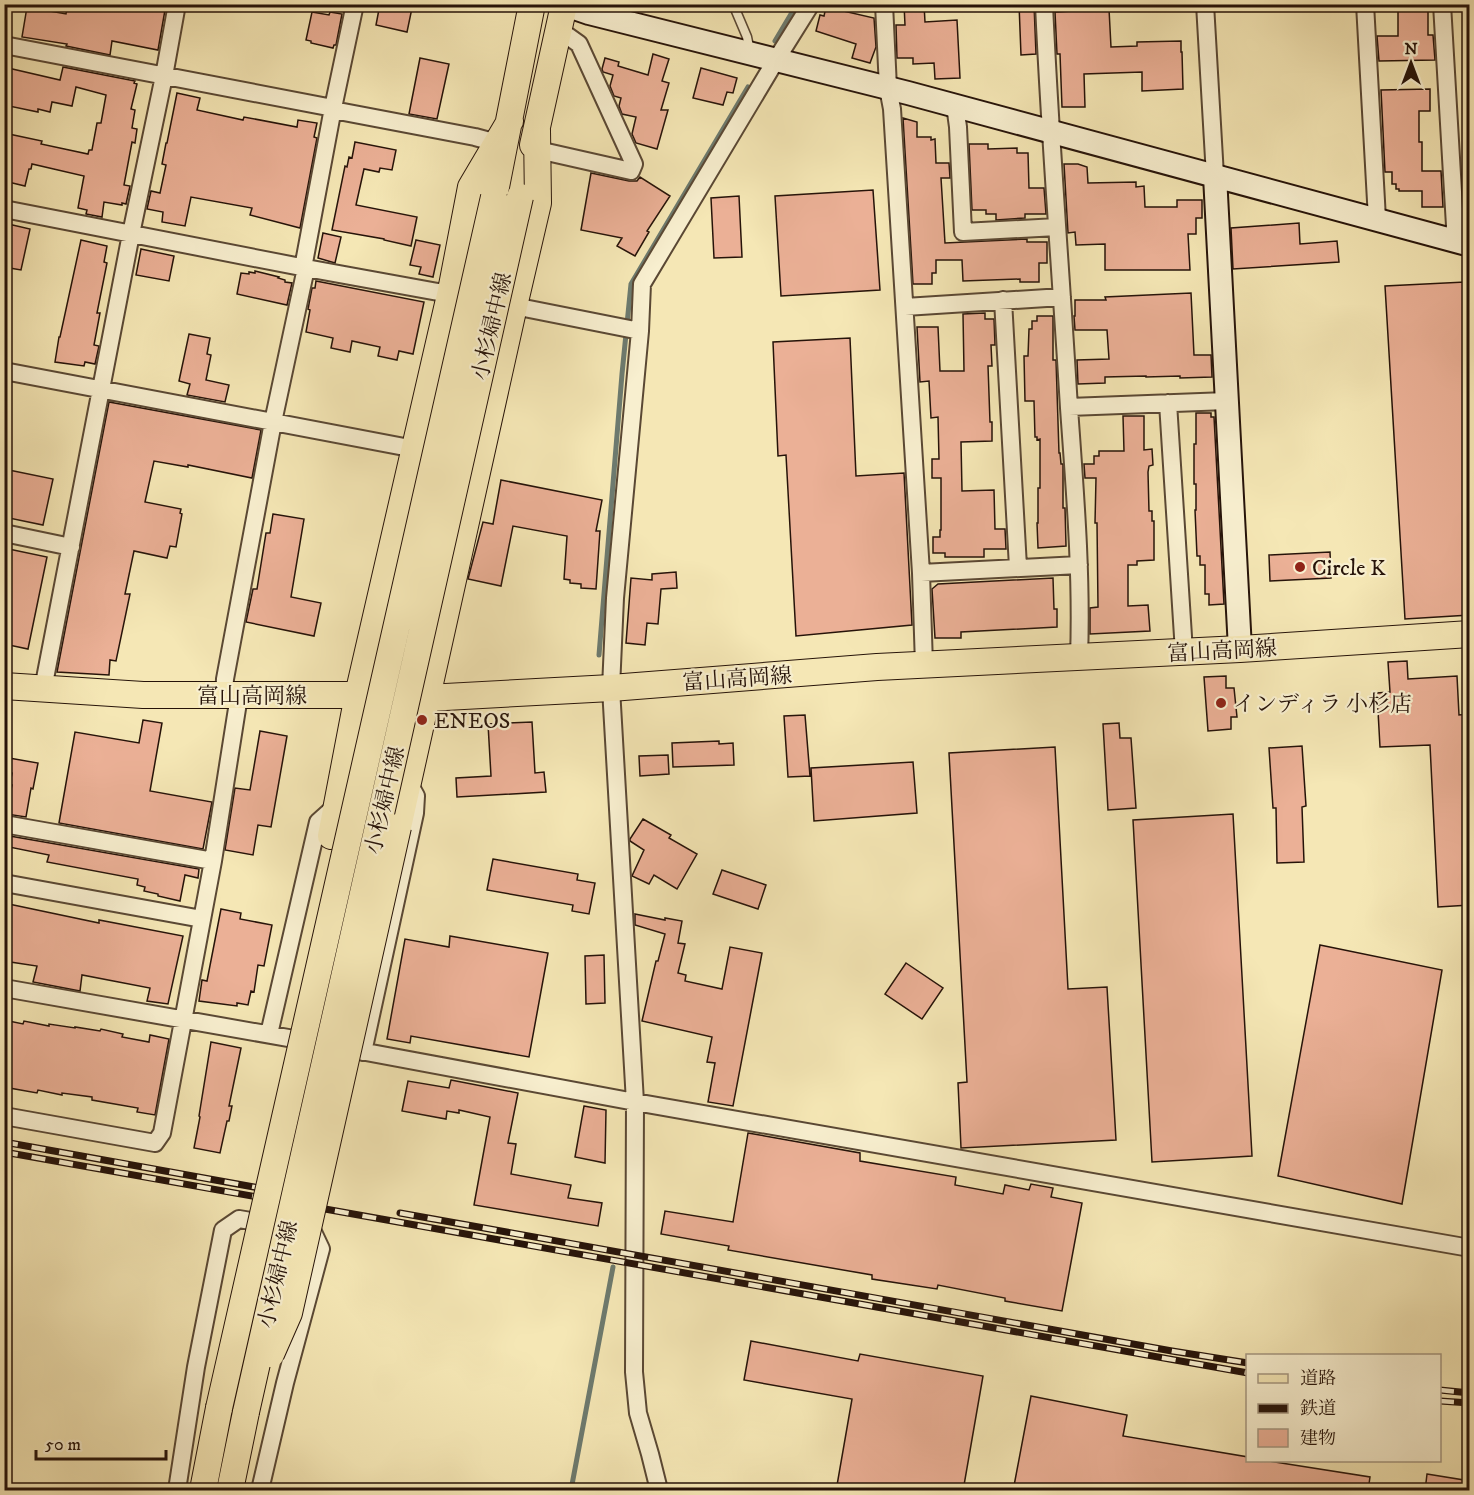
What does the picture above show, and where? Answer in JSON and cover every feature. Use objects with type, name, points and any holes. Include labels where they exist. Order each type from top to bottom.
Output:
[{"type":"main road","name":"小杉婦中線","points":[[202,1491],[494,197],[532,4]]},
{"type":"main road","name":"小杉婦中線","points":[[230,1491],[519,197],[537,140],[562,13]]},
{"type":"main road","points":[[219,1408],[229,1289],[331,836],[358,695],[451,291],[471,187],[510,121]]},
{"type":"main road","points":[[246,1412],[289,1313],[538,203],[537,140]]},
{"type":"main road","name":"富山高岡線","points":[[4,686],[143,695],[358,695],[427,698],[611,688],[924,665],[1240,650],[1470,634]]},
{"type":"street","points":[[43,689],[177,4]]},
{"type":"street","points":[[4,1116],[155,1143],[162,1133],[213,861],[232,695],[225,679],[355,4]]},
{"type":"street","points":[[659,1491],[638,1413],[634,1372],[635,1102],[611,688],[615,598],[640,331],[642,284],[811,4]]},
{"type":"street","points":[[884,4],[888,88],[892,110],[905,307],[921,573],[924,665]]},
{"type":"street","points":[[1044,4],[1050,130],[1079,565],[1079,658]]},
{"type":"street","points":[[1205,4],[1240,650]]},
{"type":"street","points":[[1365,4],[1377,219]]},
{"type":"street","points":[[1442,4],[1455,225],[1461,243]]},
{"type":"street","points":[[537,140],[631,171],[634,164],[579,44],[562,13],[589,13],[1050,130],[1461,243]]},
{"type":"street","points":[[4,45],[497,143]]},
{"type":"street","points":[[955,105],[963,232],[1057,227]]},
{"type":"street","points":[[4,209],[304,268],[438,292],[451,291]]},
{"type":"street","points":[[905,307],[1062,297]]},
{"type":"street","points":[[1003,300],[1018,567]]},
{"type":"street","points":[[514,306],[640,331]]},
{"type":"street","points":[[4,371],[415,448]]},
{"type":"street","points":[[1069,407],[1227,401]]},
{"type":"street","points":[[1168,404],[1184,652]]},
{"type":"street","points":[[4,533],[71,546]]},
{"type":"street","points":[[921,573],[1079,565]]},
{"type":"street","points":[[363,1052],[415,813],[416,796],[409,780]]},
{"type":"street","points":[[269,1034],[318,822],[337,805]]},
{"type":"street","points":[[4,824],[213,861]]},
{"type":"street","points":[[4,884],[202,919]]},
{"type":"street","points":[[4,988],[269,1034],[635,1102],[1470,1248]]},
{"type":"street","points":[[177,1491],[196,1367],[223,1230],[239,1219],[313,1232],[321,1249],[285,1383],[261,1491]]},
{"type":"lane","points":[[733,4],[747,37],[751,54]]},
{"type":"lane","points":[[451,291],[514,306]]},
{"type":"building","points":[[68,4],[150,4],[154,8],[165,10],[158,50],[112,41],[110,55],[66,46],[67,44],[22,37],[27,7],[66,14]]},
{"type":"building","points":[[380,4],[403,4],[403,6],[412,8],[407,32],[376,25]]},
{"type":"building","points":[[904,4],[924,4],[925,22],[957,20],[960,78],[935,79],[934,63],[913,64],[913,58],[897,58],[896,25],[905,25]]},
{"type":"building","points":[[1019,4],[1034,4],[1036,54],[1021,55]]},
{"type":"building","points":[[1398,4],[1428,4],[1428,35],[1433,35],[1435,60],[1379,61],[1377,36],[1398,36]]},
{"type":"building","points":[[826,7],[874,18],[876,47],[870,63],[852,58],[856,44],[816,31],[820,15],[824,16]]},
{"type":"building","points":[[1109,9],[1111,47],[1137,46],[1137,42],[1181,41],[1183,89],[1142,91],[1142,72],[1084,74],[1085,107],[1062,107],[1060,54],[1057,54],[1055,12]]},
{"type":"building","points":[[312,12],[329,15],[330,12],[342,14],[336,45],[333,48],[306,40]]},
{"type":"building","points":[[653,54],[669,59],[662,81],[669,83],[661,110],[668,110],[657,149],[636,143],[632,134],[636,117],[622,114],[619,106],[621,98],[614,96],[610,86],[613,75],[603,72],[602,69],[605,58],[619,62],[618,66],[648,75]]},
{"type":"building","points":[[420,58],[449,64],[437,119],[409,114]]},
{"type":"building","points":[[63,67],[135,81],[134,83],[137,84],[131,109],[135,110],[132,128],[137,129],[135,143],[132,142],[124,185],[130,186],[126,204],[104,202],[102,217],[86,214],[87,210],[78,208],[84,176],[32,164],[25,186],[4,181],[10,149],[4,148],[4,133],[88,154],[89,150],[92,150],[97,123],[101,123],[106,95],[76,87],[72,106],[52,102],[50,112],[38,109],[38,112],[4,105],[4,69],[60,80]]},
{"type":"building","points":[[701,68],[737,78],[733,93],[727,92],[723,105],[693,98]]},
{"type":"building","points":[[1430,89],[1430,111],[1419,111],[1422,171],[1441,171],[1443,207],[1422,207],[1422,191],[1399,191],[1396,189],[1396,184],[1392,184],[1392,172],[1385,172],[1381,90]]},
{"type":"building","points":[[177,93],[200,98],[197,110],[243,120],[244,117],[297,127],[298,120],[317,123],[314,137],[317,138],[300,228],[250,215],[252,208],[191,197],[185,226],[162,222],[163,212],[147,209],[151,191],[160,193],[166,165],[162,164]]},
{"type":"building","points":[[903,118],[917,122],[917,137],[935,139],[936,163],[949,163],[950,178],[941,178],[945,243],[1027,239],[1027,242],[1047,242],[1047,263],[1039,263],[1039,282],[1020,282],[1020,279],[963,281],[962,260],[936,260],[936,273],[932,273],[932,284],[913,284]]},
{"type":"building","points":[[355,142],[396,150],[392,170],[380,168],[379,172],[364,169],[356,205],[417,217],[411,246],[332,230],[345,166],[347,167],[349,157],[352,158]]},
{"type":"building","points":[[969,144],[988,144],[988,149],[1017,148],[1017,153],[1028,153],[1029,188],[1044,188],[1046,214],[1025,214],[1025,218],[996,220],[996,214],[986,214],[986,210],[972,210]]},
{"type":"building","points":[[1064,164],[1078,164],[1087,167],[1088,183],[1136,182],[1136,187],[1144,186],[1145,207],[1177,207],[1177,200],[1202,200],[1202,218],[1196,218],[1196,234],[1188,234],[1190,270],[1105,270],[1105,244],[1076,245],[1075,232],[1068,233]]},
{"type":"building","points":[[591,173],[629,181],[637,181],[640,177],[670,196],[647,231],[649,232],[635,256],[617,246],[622,238],[581,230]]},
{"type":"building","points":[[873,190],[880,290],[781,296],[775,196]]},
{"type":"building","points":[[739,196],[742,257],[714,258],[711,198]]},
{"type":"building","points":[[4,223],[30,229],[21,270],[4,267]]},
{"type":"building","points":[[1299,223],[1300,244],[1337,241],[1339,262],[1233,269],[1231,228]]},
{"type":"building","points":[[323,233],[341,237],[335,263],[318,258]]},
{"type":"building","points":[[81,240],[107,246],[104,262],[107,263],[97,313],[100,313],[94,345],[99,346],[95,364],[85,362],[84,366],[55,362]]},
{"type":"building","points":[[416,240],[440,245],[433,277],[419,274],[421,267],[410,265]]},
{"type":"building","points":[[141,249],[174,256],[169,281],[136,275]]},
{"type":"building","points":[[255,271],[292,283],[287,305],[237,294],[241,273],[249,274]]},
{"type":"building","points":[[316,281],[424,302],[413,354],[399,351],[397,360],[378,356],[380,347],[352,341],[350,352],[331,348],[333,338],[306,332],[312,288],[315,288]]},
{"type":"building","points":[[1465,282],[1470,361],[1470,615],[1405,619],[1385,286]]},
{"type":"building","points":[[1191,293],[1194,355],[1211,355],[1212,377],[1105,377],[1105,383],[1078,384],[1077,360],[1109,359],[1107,330],[1075,330],[1075,300],[1106,300],[1105,297]]},
{"type":"building","points":[[985,313],[985,319],[994,319],[995,345],[991,345],[992,366],[988,366],[992,441],[961,442],[962,491],[994,490],[995,529],[1005,529],[1006,549],[984,549],[984,557],[945,557],[945,553],[933,553],[933,537],[940,537],[941,530],[941,478],[932,478],[932,459],[939,459],[938,417],[931,418],[929,381],[920,382],[917,327],[938,327],[940,371],[964,371],[963,314]]},
{"type":"building","points":[[1037,316],[1053,316],[1053,360],[1056,360],[1059,453],[1061,464],[1063,464],[1066,546],[1038,548],[1040,439],[1037,440],[1035,437],[1034,401],[1025,401],[1024,356],[1028,356],[1029,329],[1032,329],[1032,321],[1037,321]]},
{"type":"building","points":[[189,334],[210,338],[207,354],[211,355],[206,380],[229,385],[225,402],[187,395],[190,384],[179,381]]},
{"type":"building","points":[[850,338],[856,476],[904,473],[912,625],[796,636],[786,455],[778,456],[773,342]]},
{"type":"building","points":[[109,402],[261,430],[252,478],[188,465],[188,467],[154,461],[145,502],[181,509],[176,547],[170,546],[167,558],[134,551],[125,594],[130,594],[116,661],[110,660],[109,675],[57,672]]},
{"type":"building","points":[[1196,413],[1211,413],[1211,417],[1214,417],[1224,604],[1209,605],[1209,594],[1205,594],[1205,565],[1200,565],[1200,556],[1197,556],[1196,484],[1194,484]]},
{"type":"building","points":[[1123,416],[1144,416],[1144,450],[1152,449],[1153,465],[1149,466],[1148,472],[1149,511],[1152,511],[1152,521],[1154,521],[1154,560],[1137,561],[1137,565],[1128,565],[1128,606],[1148,605],[1150,631],[1090,634],[1090,608],[1098,607],[1096,478],[1085,478],[1084,464],[1094,464],[1094,456],[1099,456],[1099,451],[1124,451]]},
{"type":"building","points":[[4,469],[53,479],[43,525],[4,517]]},
{"type":"building","points":[[501,480],[602,500],[596,531],[600,531],[596,589],[581,588],[581,584],[570,583],[570,580],[564,579],[567,536],[513,526],[501,586],[468,579],[483,522],[493,524]]},
{"type":"building","points":[[273,514],[304,519],[291,597],[321,603],[314,636],[246,622],[253,589],[257,589],[266,533],[270,533]]},
{"type":"building","points":[[4,548],[47,557],[28,649],[4,644]]},
{"type":"building","name":"Circle K","points":[[1330,552],[1331,578],[1270,581],[1269,555]]},
{"type":"building","points":[[676,572],[677,588],[661,589],[658,624],[647,623],[645,645],[626,643],[631,578],[652,580],[652,574]]},
{"type":"building","points":[[1053,578],[1057,627],[961,632],[961,638],[935,638],[932,589],[938,584]]},
{"type":"building","points":[[1407,661],[1408,679],[1457,676],[1459,715],[1470,714],[1470,905],[1438,907],[1430,745],[1380,747],[1377,693],[1390,692],[1388,662]]},
{"type":"building","name":"インディラ 小杉店","points":[[1226,676],[1226,688],[1234,688],[1237,717],[1231,717],[1231,729],[1208,731],[1204,677]]},
{"type":"building","points":[[805,715],[810,776],[788,777],[784,716]]},
{"type":"building","points":[[143,720],[162,723],[150,791],[212,802],[203,849],[59,823],[75,732],[139,743]]},
{"type":"building","points":[[532,722],[535,773],[544,772],[546,792],[457,797],[456,778],[491,776],[488,724]]},
{"type":"building","points":[[1119,723],[1120,738],[1131,738],[1136,808],[1108,810],[1103,724]]},
{"type":"building","points":[[260,731],[287,736],[271,827],[258,825],[253,855],[225,850],[235,788],[250,790]]},
{"type":"building","points":[[719,741],[719,744],[733,743],[734,765],[673,767],[672,743]]},
{"type":"building","points":[[1302,746],[1306,806],[1302,807],[1304,862],[1277,863],[1276,808],[1273,808],[1269,748]]},
{"type":"building","points":[[1055,747],[1068,989],[1107,987],[1116,1140],[961,1148],[958,1083],[967,1082],[949,753]]},
{"type":"building","points":[[668,755],[669,774],[640,776],[639,756]]},
{"type":"building","points":[[9,758],[38,763],[26,817],[6,814],[12,785],[10,784],[12,773],[6,772]]},
{"type":"building","points":[[913,762],[917,813],[814,821],[811,768]]},
{"type":"building","points":[[1233,814],[1252,1156],[1152,1162],[1133,820]]},
{"type":"building","points":[[643,819],[671,835],[669,838],[697,854],[677,889],[654,875],[649,884],[632,876],[644,850],[630,839]]},
{"type":"building","points":[[4,835],[199,869],[198,878],[185,875],[180,901],[144,891],[145,887],[137,885],[138,879],[47,862],[49,855],[4,846]]},
{"type":"building","points":[[493,859],[578,874],[577,880],[595,883],[589,914],[572,911],[573,905],[487,890]]},
{"type":"building","points":[[722,870],[766,885],[758,909],[713,894]]},
{"type":"building","points":[[4,903],[99,923],[99,920],[183,936],[168,1004],[147,1001],[150,988],[82,975],[80,991],[33,982],[37,966],[4,961]]},
{"type":"building","points":[[221,909],[241,913],[240,919],[272,925],[264,966],[258,965],[254,992],[251,991],[248,1005],[237,1003],[237,1006],[199,1001],[202,980],[207,981]]},
{"type":"building","points":[[635,914],[682,921],[678,943],[685,944],[678,973],[686,975],[685,981],[722,989],[730,947],[762,953],[733,1106],[708,1102],[715,1063],[707,1062],[712,1037],[642,1021],[656,961],[658,961],[665,934],[635,925]]},
{"type":"building","points":[[450,936],[548,953],[529,1057],[411,1036],[410,1043],[387,1039],[405,939],[449,947]]},
{"type":"building","points":[[1320,945],[1442,970],[1402,1204],[1278,1176]]},
{"type":"building","points":[[604,955],[605,1003],[586,1004],[585,956]]},
{"type":"building","points":[[906,963],[943,988],[922,1019],[885,994]]},
{"type":"building","points":[[4,1020],[23,1024],[24,1021],[49,1026],[49,1024],[100,1031],[101,1029],[123,1034],[122,1037],[149,1042],[150,1035],[169,1039],[155,1115],[137,1112],[138,1108],[92,1100],[92,1097],[62,1093],[62,1095],[38,1090],[37,1093],[4,1087]]},
{"type":"building","points":[[211,1042],[241,1048],[229,1106],[232,1106],[229,1121],[227,1121],[220,1153],[194,1148]]},
{"type":"building","points":[[451,1080],[518,1093],[508,1143],[516,1144],[511,1174],[571,1185],[568,1198],[602,1203],[598,1226],[474,1205],[490,1117],[459,1110],[459,1113],[447,1111],[446,1119],[402,1111],[408,1081],[449,1088]]},
{"type":"building","points":[[584,1106],[606,1110],[605,1163],[575,1157]]},
{"type":"building","points":[[748,1133],[860,1153],[860,1161],[956,1177],[955,1185],[1003,1194],[1005,1185],[1029,1190],[1031,1184],[1053,1188],[1051,1197],[1082,1203],[1062,1311],[1005,1301],[1005,1298],[938,1285],[937,1289],[872,1279],[872,1275],[728,1250],[729,1246],[661,1234],[665,1211],[733,1222]]},
{"type":"building","points":[[751,1341],[858,1361],[860,1354],[983,1376],[963,1491],[836,1491],[852,1399],[744,1380]]},
{"type":"building","points":[[1031,1396],[1127,1415],[1123,1436],[1246,1457],[1246,1462],[1275,1462],[1370,1477],[1368,1491],[1013,1491]]},
{"type":"building","points":[[1427,1474],[1470,1481],[1470,1491],[1425,1491]]},
{"type":"waterway","points":[[775,41],[797,4]]},
{"type":"waterway","points":[[599,655],[631,284],[748,87]]},
{"type":"waterway","points":[[571,1490],[613,1267]]},
{"type":"railway","points":[[4,1142],[282,1192]]},
{"type":"railway","points":[[4,1152],[1246,1373]]},
{"type":"railway","points":[[400,1213],[1246,1363]]},
{"type":"railway","points":[[1441,1390],[1470,1393]]},
{"type":"railway","points":[[1441,1401],[1470,1403]]},
{"type":"place","name":"Circle K","points":[[1300,567]]},
{"type":"place","name":"インディラ 小杉店","points":[[1221,703]]},
{"type":"place","name":"ENEOS","points":[[422,720]]}]
